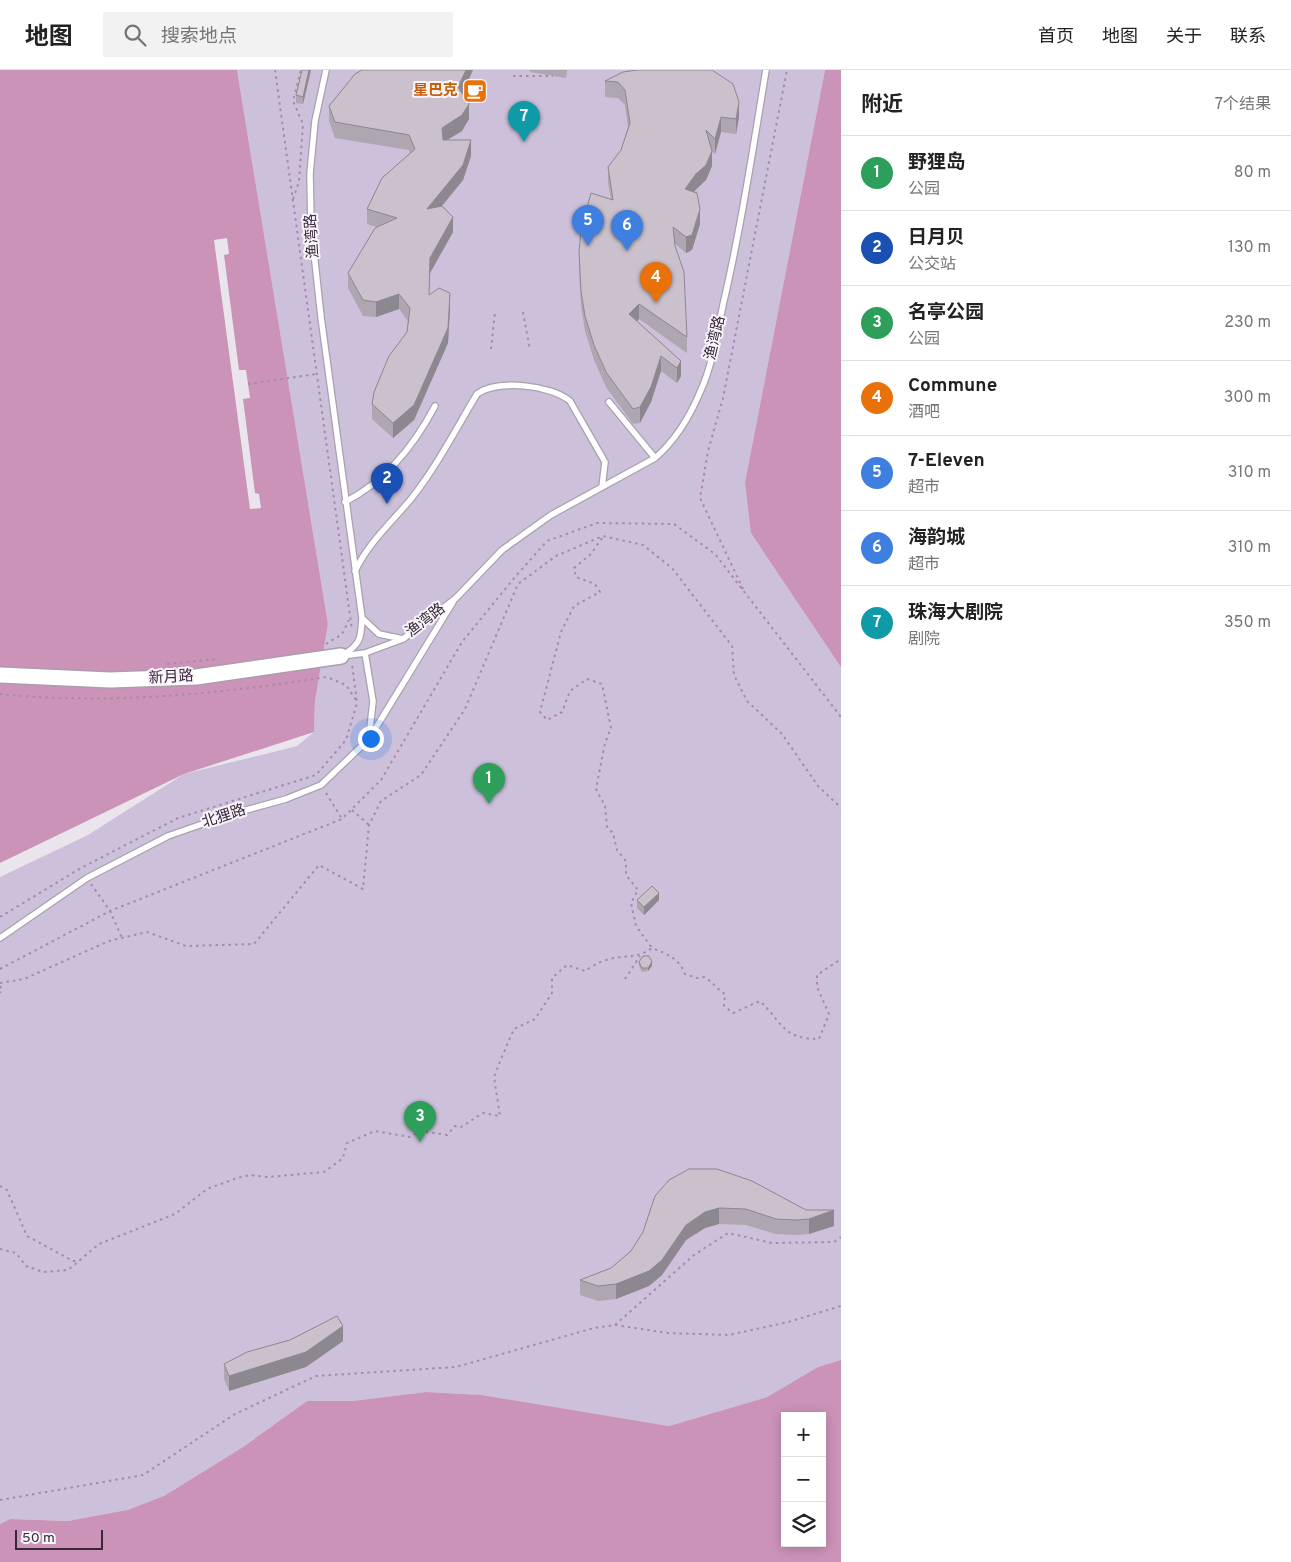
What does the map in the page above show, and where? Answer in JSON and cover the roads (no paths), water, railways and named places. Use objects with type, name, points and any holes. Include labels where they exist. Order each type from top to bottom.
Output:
[{"type":"street","name":"新月路","points":[[0,675],[110,680],[196,677],[346,655]]},
{"type":"lane","name":"渔湾路","points":[[326,70],[315,121],[310,174],[311,225],[321,317],[362,618],[361,634],[356,646],[346,655]]},
{"type":"lane","name":"渔湾路","points":[[346,655],[365,653],[403,639],[456,598],[502,550],[551,515],[654,458],[664,450],[682,426],[701,390],[708,370],[730,277],[766,70]]},
{"type":"lane","points":[[355,571],[365,551],[429,474],[477,394],[484,389],[497,385],[538,388],[562,395],[570,401],[606,462],[602,487]]},
{"type":"lane","points":[[609,402],[654,458]]},
{"type":"lane","points":[[346,502],[366,492],[384,477],[416,439],[435,406]]},
{"type":"lane","name":"北狸路","points":[[0,938],[87,878],[168,836],[228,815],[286,799],[321,785],[368,739],[456,598]]},
{"type":"lane","points":[[362,618],[379,634],[403,639]]},
{"type":"lane","points":[[365,653],[373,701],[368,739]]},
{"type":"place","name":"星巴克","points":[[475,91]]},
{"type":"place","name":"珠海大剧院","points":[[524,142]]},
{"type":"place","name":"7-Eleven","points":[[588,246]]},
{"type":"place","name":"海韵城","points":[[627,251]]},
{"type":"place","name":"Commune","points":[[656,303]]},
{"type":"place","name":"日月贝","points":[[387,504]]},
{"type":"place","name":"野狸岛","points":[[489,804]]},
{"type":"place","name":"名亭公园","points":[[420,1142]]}]
